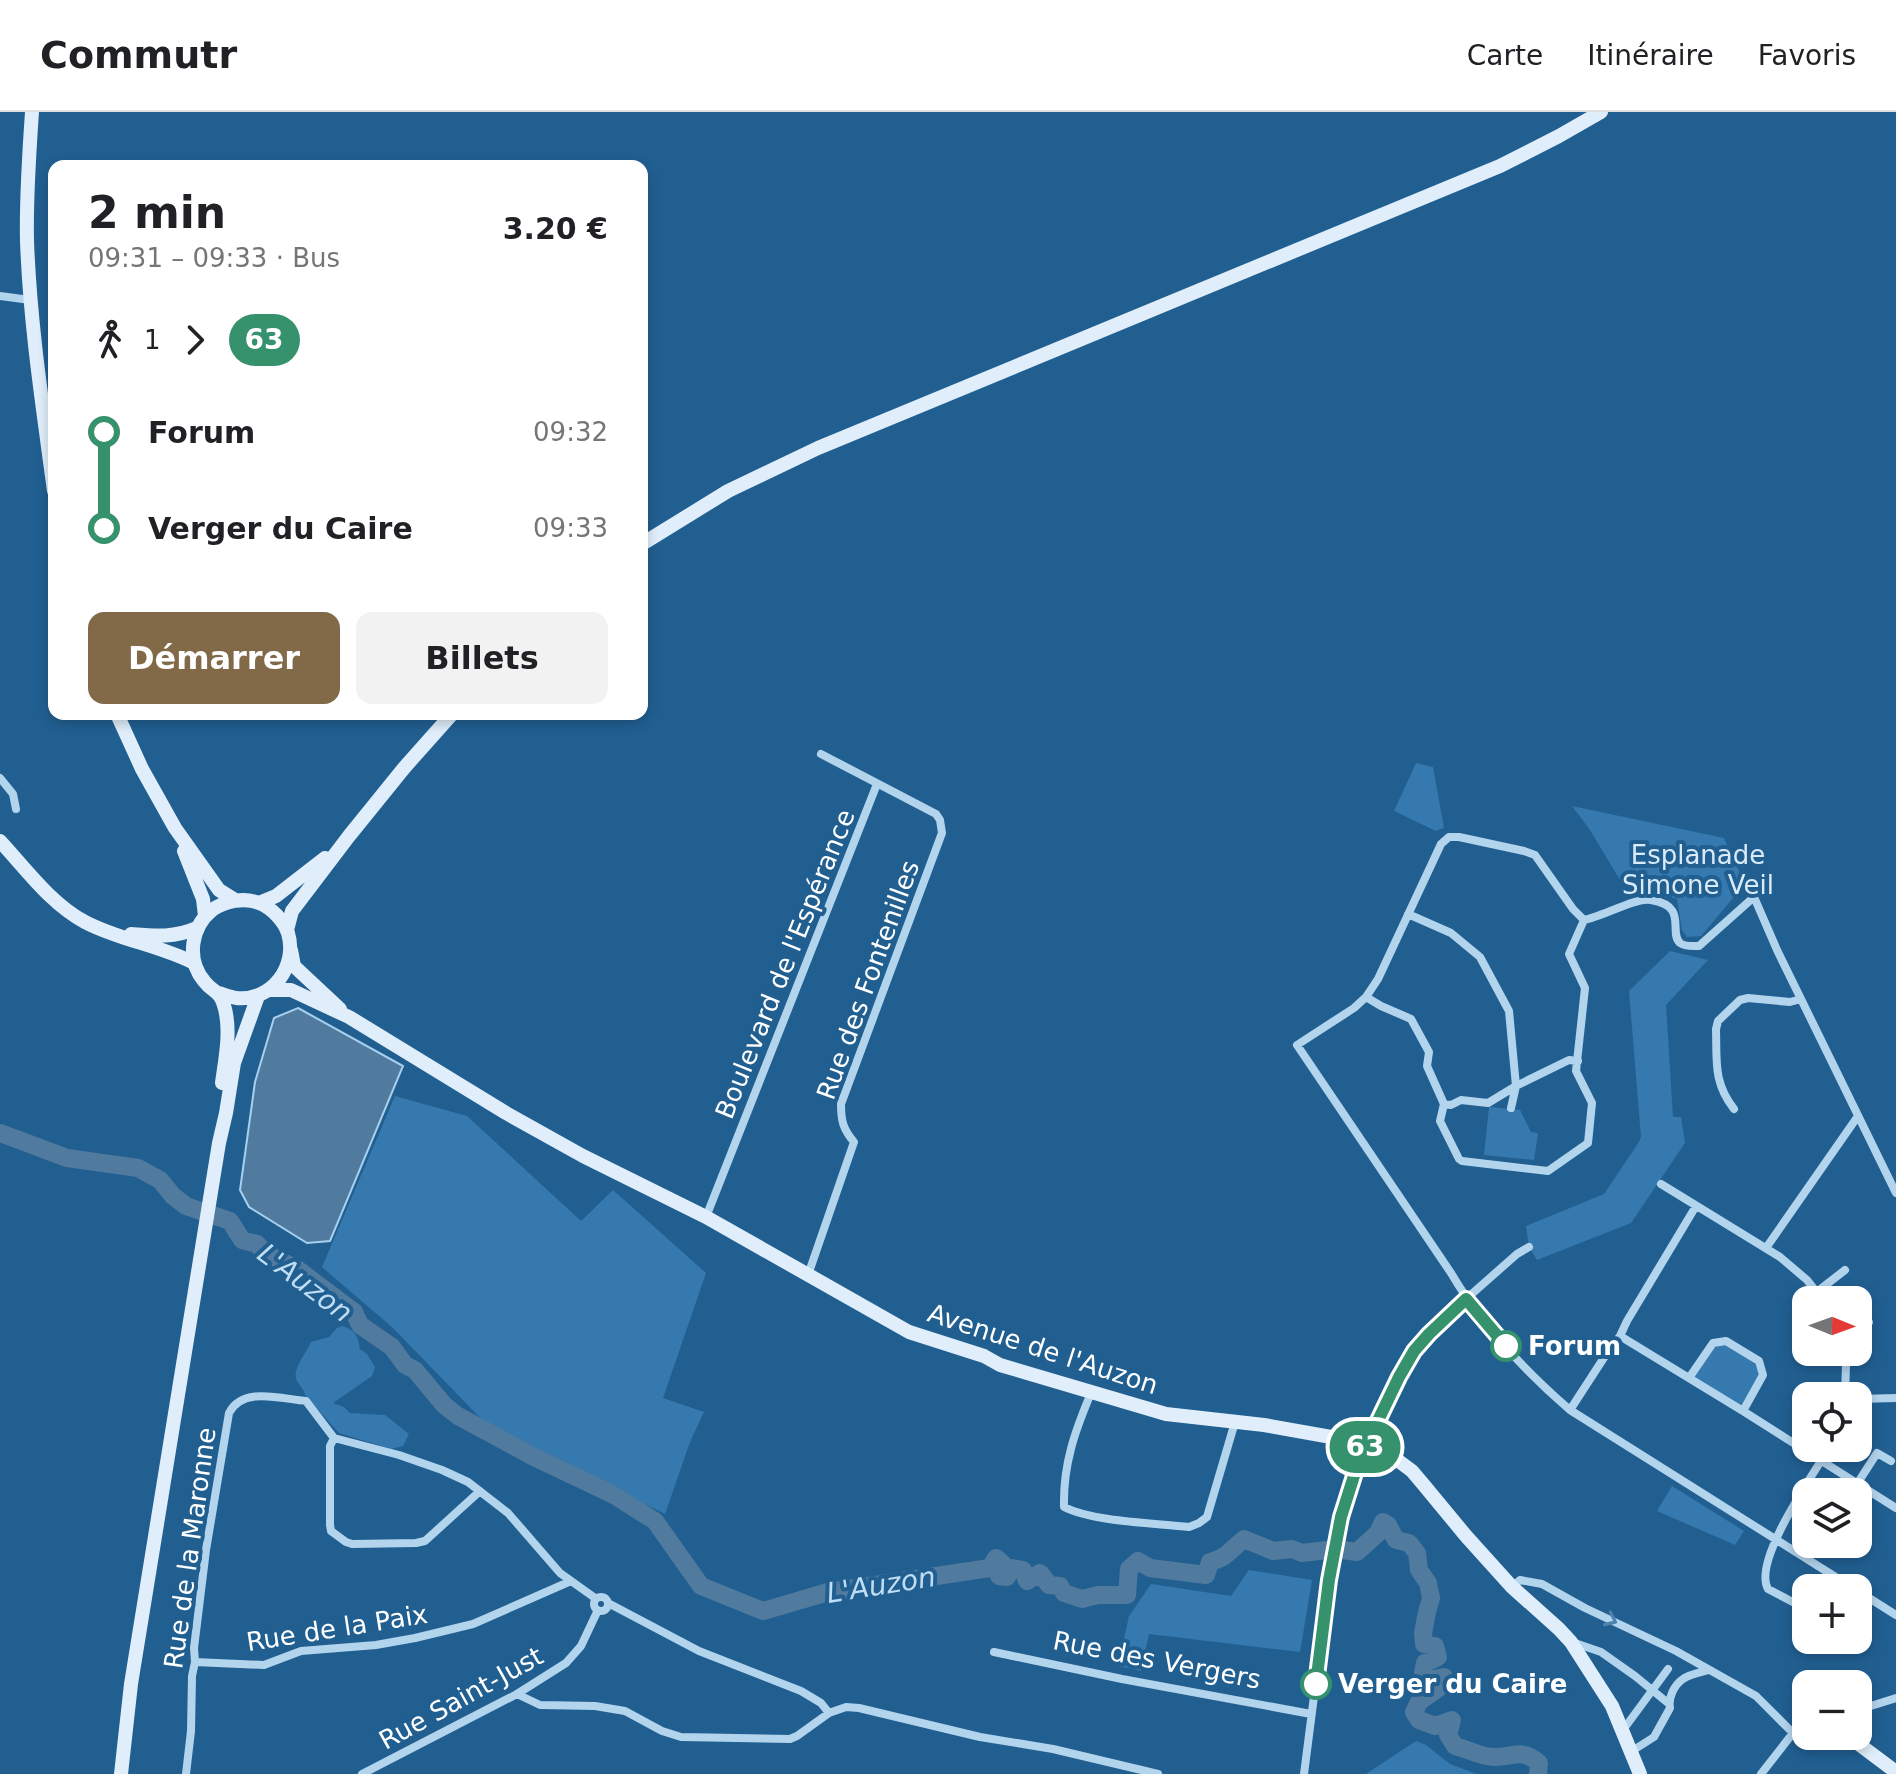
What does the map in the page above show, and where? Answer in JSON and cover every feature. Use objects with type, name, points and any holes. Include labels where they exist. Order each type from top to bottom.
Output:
[{"type":"main road","points":[[32,112],[27,212],[30,300],[48,443]]},
{"type":"main road","points":[[648,540],[728,491],[818,448],[1500,166],[1601,112]]},
{"type":"main road","points":[[120,720],[142,769],[175,828],[219,890],[235,900]]},
{"type":"main road","points":[[287,930],[292,911],[349,836],[447,720]]},
{"type":"main road","points":[[175,828],[203,899],[201,922],[192,945],[194,963],[204,981],[219,993],[238,998],[291,990],[349,1017]]},
{"type":"main road","points":[[259,903],[276,896],[313,869],[349,836]]},
{"type":"main road","points":[[0,841],[37,882],[82,921],[194,963]]},
{"type":"main road","points":[[107,932],[164,937],[182,935],[219,905],[235,900],[259,903],[276,914],[287,930],[294,966],[349,1017]]},
{"type":"main road","points":[[121,1774],[131,1684],[234,1063],[264,993],[284,974],[291,950]]},
{"type":"main road","points":[[219,993],[227,1031],[219,1143]]},
{"type":"main road","name":"Avenue de l'Auzon","points":[[349,1017],[518,1121],[706,1217],[909,1332],[984,1356],[1000,1365],[1166,1414],[1298,1430],[1366,1445],[1396,1459],[1412,1471],[1512,1587],[1571,1642],[1604,1692],[1640,1774]]},
{"type":"main road","points":[[1867,1750],[1896,1772]]},
{"type":"street","points":[[0,296],[30,300]]},
{"type":"street","name":"Boulevard de l'Espérance","points":[[706,1217],[877,784],[821,754]]},
{"type":"street","points":[[0,778],[13,794],[16,809]]},
{"type":"street","name":"Rue des Fontenilles","points":[[808,1275],[854,1142],[844,1130],[841,1104],[943,826],[936,814],[877,784]]},
{"type":"street","points":[[1584,920],[1535,855],[1449,837],[1441,844],[1378,979],[1366,997],[1297,1045],[1466,1299],[1538,1382],[1570,1410],[1830,1574]]},
{"type":"street","points":[[1584,920],[1640,900],[1651,900],[1673,911],[1680,943],[1699,946],[1754,897],[1896,1193]]},
{"type":"street","points":[[1408,914],[1451,933],[1480,957],[1509,1011],[1516,1086],[1511,1108]]},
{"type":"street","points":[[1366,997],[1411,1019],[1429,1052],[1427,1066],[1444,1104],[1440,1121],[1459,1159],[1548,1171],[1588,1143],[1592,1103],[1576,1071],[1585,988],[1569,954],[1584,920]]},
{"type":"street","points":[[1734,1109],[1719,1084],[1718,1021],[1740,1000],[1790,1002],[1801,999]]},
{"type":"street","points":[[1444,1104],[1451,1105],[1461,1100],[1488,1103],[1569,1060],[1578,1061]]},
{"type":"street","points":[[1766,1248],[1858,1116]]},
{"type":"street","points":[[1661,1184],[1780,1257],[1812,1286]]},
{"type":"street","points":[[1570,1410],[1620,1336],[1696,1206]]},
{"type":"street","points":[[1304,1774],[1331,1567],[1350,1486],[1366,1445],[1414,1351],[1466,1299],[1529,1247]]},
{"type":"street","points":[[1824,1286],[1845,1270]]},
{"type":"street","points":[[1620,1336],[1792,1443]]},
{"type":"street","points":[[1689,1378],[1713,1343],[1726,1341],[1759,1361],[1763,1375],[1743,1411]]},
{"type":"street","points":[[1091,1393],[1067,1461],[1064,1507],[1097,1516],[1189,1527],[1199,1523],[1207,1517],[1235,1422]]},
{"type":"street","name":"Rue de la Maronne","points":[[186,1774],[194,1648],[206,1550],[229,1413],[237,1401],[250,1395],[306,1401],[334,1438]]},
{"type":"street","points":[[1872,1399],[1896,1398]]},
{"type":"street","points":[[480,1491],[425,1541],[352,1544],[331,1531],[330,1446],[334,1438],[399,1455],[468,1482],[480,1491],[508,1513],[560,1573],[595,1598],[603,1597],[608,1603],[699,1651],[801,1691],[821,1703],[829,1713]]},
{"type":"street","points":[[1861,1478],[1877,1453],[1891,1461]]},
{"type":"street","points":[[1792,1602],[1765,1585],[1768,1557],[1775,1540],[1821,1462],[1847,1478]]},
{"type":"street","points":[[1872,1493],[1896,1508]]},
{"type":"street","points":[[1512,1587],[1520,1580],[1542,1584],[1676,1651],[1756,1696],[1792,1732]]},
{"type":"street","name":"Rue de la Paix","points":[[195,1662],[264,1665],[301,1651],[376,1645],[427,1635],[473,1624],[571,1581]]},
{"type":"street","points":[[595,1598],[593,1605],[598,1610],[606,1609],[608,1603]]},
{"type":"street","points":[[1872,1600],[1896,1615]]},
{"type":"street","name":"Rue Saint-Just","points":[[362,1774],[517,1694],[566,1663],[581,1646],[598,1610]]},
{"type":"street","points":[[1571,1642],[1601,1652],[1668,1703]]},
{"type":"street","name":"Rue des Vergers","points":[[994,1652],[1311,1714]]},
{"type":"street","points":[[1623,1730],[1668,1669]]},
{"type":"street","points":[[1632,1751],[1654,1737],[1670,1708],[1670,1696],[1683,1678],[1709,1670]]},
{"type":"street","points":[[517,1694],[540,1705],[610,1707],[681,1737],[790,1739],[829,1713],[846,1707],[859,1708],[1158,1774]]},
{"type":"street","points":[[1872,1706],[1896,1698]]},
{"type":"street","points":[[1761,1774],[1792,1734]]},
{"type":"green space","points":[[1416,763],[1433,767],[1444,828],[1436,831],[1394,811]]},
{"type":"green space","name":"Esplanade Simone Veil","points":[[1572,806],[1724,838],[1745,884],[1701,936],[1687,937],[1682,930],[1677,899],[1647,891],[1629,895]]},
{"type":"green space","points":[[1670,951],[1708,960],[1666,1005],[1673,1117],[1681,1117],[1685,1143],[1631,1223],[1537,1260],[1529,1247],[1526,1226],[1604,1194],[1639,1142],[1629,991]]},
{"type":"green space","points":[[395,1096],[467,1116],[581,1221],[613,1190],[706,1273],[663,1398],[704,1412],[665,1514],[491,1429],[393,1328],[322,1267]]},
{"type":"green space","points":[[1489,1107],[1520,1110],[1531,1132],[1538,1133],[1534,1160],[1484,1155]]},
{"type":"green space","points":[[342,1326],[355,1334],[360,1349],[375,1367],[372,1376],[333,1403],[350,1413],[385,1415],[409,1434],[403,1446],[391,1449],[339,1433],[305,1395],[297,1380],[297,1370],[311,1342],[329,1337]]},
{"type":"green space","points":[[1726,1341],[1759,1361],[1763,1375],[1743,1411],[1689,1378],[1713,1343]]},
{"type":"green space","points":[[1672,1486],[1744,1531],[1735,1545],[1657,1511]]},
{"type":"green space","points":[[1249,1570],[1312,1580],[1300,1652],[1149,1634],[1141,1671],[1118,1666],[1129,1616],[1151,1584],[1231,1596]]},
{"type":"green space","points":[[1416,1741],[1450,1764],[1477,1774],[1366,1774]]},
{"type":"shaded area","points":[[298,1008],[403,1066],[330,1241],[307,1243],[249,1207],[240,1190],[255,1082],[274,1018]]},
{"type":"waterway","name":"L'Auzon","points":[[0,1133],[67,1158],[138,1168],[160,1180],[186,1206],[230,1221],[242,1240],[257,1244],[265,1253],[297,1269],[354,1312],[360,1325],[392,1347],[405,1365],[415,1370],[444,1405],[458,1416],[612,1494],[655,1521],[701,1586],[763,1611],[828,1592],[990,1568],[996,1558],[1002,1563],[999,1576],[1007,1577],[1012,1568],[1023,1570],[1027,1581],[1040,1573],[1049,1585],[1060,1586],[1064,1593],[1082,1599],[1098,1595],[1127,1595],[1129,1569],[1138,1561],[1150,1568],[1206,1575],[1210,1562],[1225,1556],[1244,1539],[1273,1551],[1292,1549],[1302,1553],[1335,1549],[1357,1552],[1378,1533],[1383,1522],[1396,1540],[1409,1543],[1417,1553],[1419,1570],[1428,1583],[1431,1598],[1423,1633],[1424,1644],[1435,1646],[1438,1657],[1425,1663],[1423,1673],[1428,1680],[1444,1677],[1443,1685],[1419,1702],[1414,1712],[1419,1720],[1435,1726],[1452,1720],[1448,1735],[1455,1746],[1489,1757],[1527,1755],[1539,1763],[1538,1774]]},
{"type":"bus line","name":"63","points":[[1316,1684],[1329,1580],[1345,1501],[1359,1460],[1399,1377],[1414,1351],[1466,1299],[1506,1346]]},
{"type":"place","name":"Forum","points":[[1506,1346]]},
{"type":"place","name":"Verger du Caire","points":[[1316,1684]]}]
